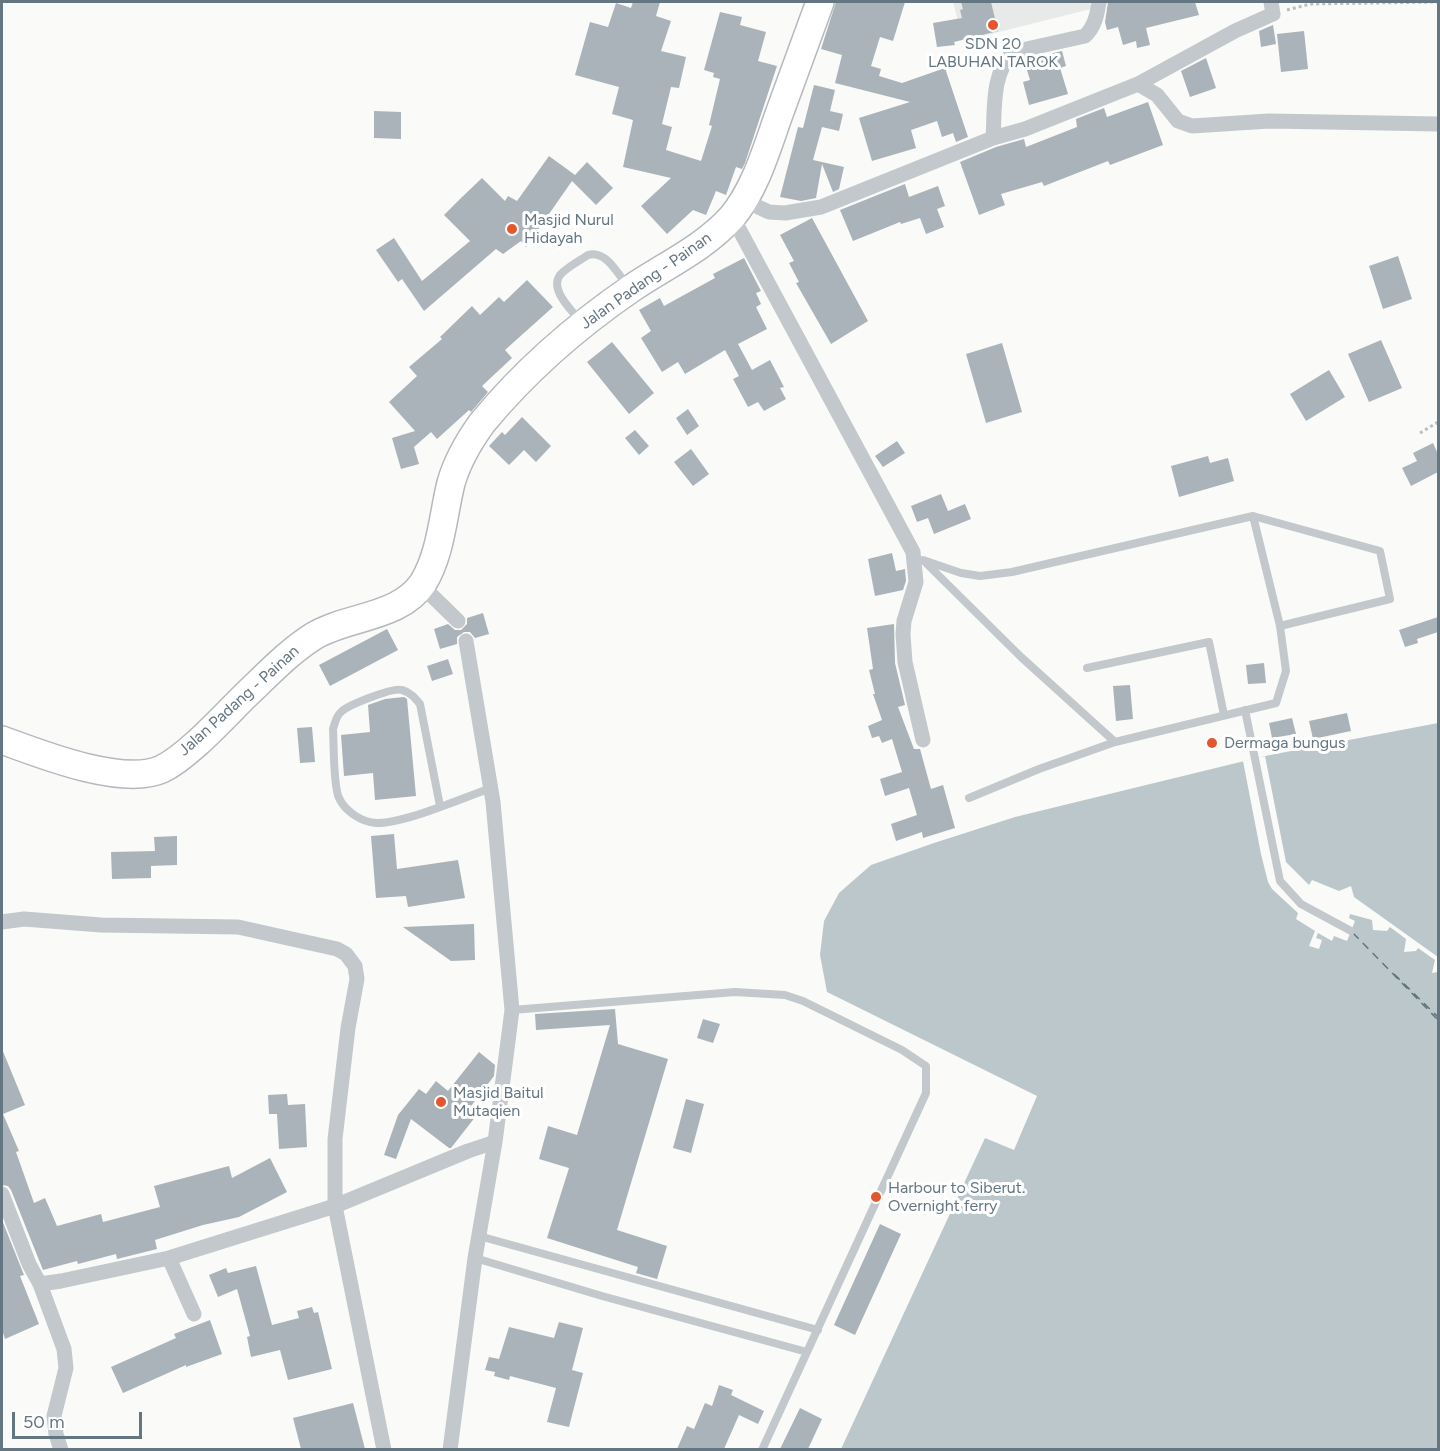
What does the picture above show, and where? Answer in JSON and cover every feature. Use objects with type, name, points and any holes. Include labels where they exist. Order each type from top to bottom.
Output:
[{"type":"highway","name":"Jalan Padang - Painan","points":[[6,746],[110,773],[137,774],[161,769],[191,748],[291,652],[317,634],[401,603],[421,585],[433,562],[452,480],[463,453],[482,424],[528,375],[583,324],[630,289],[700,247],[738,208],[761,166],[820,2]]},
{"type":"street","points":[[993,138],[996,90],[1001,68],[1006,59],[1013,52],[1085,36],[1092,29],[1099,2]]},
{"type":"street","points":[[738,208],[785,213],[821,207],[993,138],[1024,129],[1138,84],[1272,8]]},
{"type":"street","points":[[1138,84],[1157,94],[1178,121],[1192,126],[1269,121],[1438,124]]},
{"type":"street","points":[[738,208],[918,556],[916,582],[904,621],[903,634],[911,695],[923,740]]},
{"type":"street","points":[[421,585],[458,621]]},
{"type":"street","points":[[450,1449],[475,1258],[495,1142],[511,1004],[491,788],[466,641]]},
{"type":"street","points":[[2,922],[24,919],[101,925],[238,927],[337,949],[346,954],[355,966],[357,979],[348,1028],[335,1139],[335,1206],[384,1449]]},
{"type":"street","points":[[40,1284],[169,1258],[335,1206],[495,1142]]},
{"type":"street","points":[[2,1194],[29,1264],[40,1284],[64,1349],[66,1368],[54,1416],[56,1434],[62,1449]]},
{"type":"street","points":[[169,1258],[194,1314]]},
{"type":"lane","points":[[583,324],[558,290],[557,283],[560,276],[569,268],[588,255],[593,253],[600,255],[630,289]]},
{"type":"lane","points":[[918,556],[961,573],[990,575],[1012,572],[1253,516],[1380,551],[1390,599],[1280,626]]},
{"type":"lane","points":[[969,798],[1115,742],[1276,703],[1286,671],[1280,626],[1253,516]]},
{"type":"lane","points":[[918,556],[1021,657],[1115,742]]},
{"type":"lane","points":[[1087,668],[1209,642],[1224,715]]},
{"type":"lane","points":[[440,806],[420,704],[412,694],[401,689],[390,689],[342,711],[333,729],[337,795],[344,807],[357,817],[373,823],[391,822],[440,806],[491,788]]},
{"type":"lane","points":[[1245,710],[1280,881],[1301,904],[1351,931]]},
{"type":"lane","points":[[511,1004],[735,993],[785,994],[902,1050],[926,1066],[926,1094],[762,1449]]},
{"type":"lane","points":[[479,1236],[818,1330]]},
{"type":"lane","points":[[475,1258],[621,1302],[807,1352]]},
{"type":"path","points":[[1272,8],[1310,4],[1438,2]]},
{"type":"path","points":[[1420,433],[1438,422]]},
{"type":"shaded area","name":"SDN 20 LABUHAN TAROK","points":[[953,2],[961,2],[963,7],[987,2],[1090,2],[1091,9],[963,41]]},
{"type":"shaded area","points":[[1438,723],[1438,1449],[841,1449],[985,1138],[1014,1150],[1037,1096],[827,992],[820,955],[824,921],[839,893],[871,865],[1015,817],[1265,756]]},
{"type":"pier","points":[[1265,756],[1286,862],[1309,885],[1312,880],[1339,891],[1351,886],[1354,897],[1438,957],[1438,972],[1432,973],[1435,960],[1418,948],[1416,951],[1404,952],[1406,939],[1390,927],[1387,931],[1373,930],[1372,920],[1350,914],[1349,918],[1355,921],[1347,941],[1334,936],[1332,941],[1318,933],[1316,938],[1322,940],[1319,949],[1309,946],[1315,931],[1296,919],[1298,913],[1272,889],[1261,854],[1243,761]]},
{"type":"building","points":[[633,2],[660,2],[656,16],[671,21],[661,51],[686,57],[679,88],[671,87],[662,124],[672,127],[666,150],[701,161],[712,126],[709,125],[720,79],[713,77],[714,73],[704,70],[720,12],[742,17],[740,25],[766,32],[758,61],[777,66],[745,163],[742,169],[736,167],[726,195],[716,191],[706,215],[693,210],[667,234],[641,206],[671,178],[623,167],[633,120],[612,114],[619,87],[575,75],[590,22],[608,27],[616,3],[631,8]]},
{"type":"building","points":[[836,2],[905,2],[893,41],[880,37],[871,66],[881,69],[879,76],[902,83],[945,68],[968,137],[956,142],[953,133],[942,137],[937,121],[911,130],[916,148],[872,161],[859,118],[910,102],[835,83],[842,55],[821,49]]},
{"type":"building","points":[[961,2],[991,2],[998,31],[954,42],[955,45],[937,47],[933,23],[962,18]]},
{"type":"building","points":[[1108,2],[1195,2],[1199,15],[1146,28],[1150,45],[1137,48],[1136,41],[1123,45],[1118,27],[1107,30],[1105,22]]},
{"type":"building","points":[[1273,25],[1276,44],[1261,47],[1259,31]]},
{"type":"building","points":[[1304,31],[1308,69],[1281,72],[1277,34]]},
{"type":"building","points":[[1062,51],[1066,66],[1060,68],[1068,94],[1029,105],[1023,82],[1030,80],[1024,60]]},
{"type":"building","points":[[1206,58],[1216,88],[1190,97],[1181,71]]},
{"type":"building","points":[[814,85],[835,90],[830,111],[843,114],[839,131],[822,127],[813,160],[844,167],[839,189],[833,192],[822,164],[816,198],[801,201],[780,197],[798,127],[803,128]]},
{"type":"building","points":[[1148,102],[1163,145],[1110,165],[1108,161],[1044,186],[1042,182],[1001,194],[1005,205],[979,215],[960,162],[996,147],[1024,139],[1026,147],[1077,127],[1076,119],[1104,108],[1107,117]]},
{"type":"building","points":[[374,111],[401,112],[401,139],[374,138]]},
{"type":"building","points":[[549,156],[575,175],[587,162],[613,188],[596,205],[572,181],[526,247],[521,241],[503,254],[496,249],[424,311],[402,279],[398,282],[376,250],[394,238],[422,281],[470,241],[444,215],[461,198],[482,178],[505,201],[508,196],[517,201]]},
{"type":"building","points":[[905,184],[909,197],[938,186],[945,206],[937,209],[944,227],[926,234],[920,218],[901,224],[900,222],[853,241],[840,210]]},
{"type":"building","points":[[812,218],[868,321],[831,344],[796,283],[799,282],[789,263],[794,261],[780,235]]},
{"type":"building","points":[[1398,256],[1412,299],[1383,309],[1369,266]]},
{"type":"building","points":[[744,258],[761,291],[756,293],[761,304],[756,307],[767,329],[738,344],[752,370],[770,360],[784,387],[780,388],[786,399],[764,411],[758,402],[748,407],[733,379],[739,376],[725,350],[685,374],[678,362],[662,372],[641,338],[651,331],[639,310],[660,298],[664,306],[715,278],[713,274]]},
{"type":"building","points":[[527,280],[553,307],[505,350],[512,358],[482,386],[488,392],[471,412],[469,410],[437,439],[431,432],[414,447],[419,464],[401,469],[392,438],[415,431],[389,402],[417,376],[409,367],[442,339],[440,337],[472,306],[480,315],[499,297],[504,302]]},
{"type":"building","points":[[1381,340],[1402,388],[1369,402],[1348,354]]},
{"type":"building","points":[[612,342],[654,393],[629,414],[587,362]]},
{"type":"building","points":[[1002,343],[1022,412],[986,423],[966,354]]},
{"type":"building","points":[[1329,370],[1345,397],[1306,421],[1290,394]]},
{"type":"building","points":[[688,409],[699,426],[687,435],[676,418]]},
{"type":"building","points":[[522,417],[551,446],[536,462],[524,450],[509,465],[489,446],[502,432],[505,435]]},
{"type":"building","points":[[635,430],[649,446],[639,455],[625,438]]},
{"type":"building","points":[[897,441],[905,453],[883,467],[875,456]]},
{"type":"building","points":[[1433,443],[1438,454],[1438,472],[1411,486],[1402,468],[1417,461],[1413,453]]},
{"type":"building","points":[[691,449],[709,474],[693,486],[674,462]]},
{"type":"building","points":[[1208,456],[1210,463],[1228,458],[1234,481],[1179,497],[1171,466]]},
{"type":"building","points":[[941,494],[948,511],[965,504],[971,519],[934,534],[928,518],[917,522],[911,506]]},
{"type":"building","points":[[892,553],[896,571],[905,569],[906,581],[903,590],[875,596],[868,559]]},
{"type":"building","points":[[483,613],[489,634],[475,638],[470,632],[464,632],[457,637],[457,644],[440,649],[434,629],[448,624],[455,630],[461,630],[467,624],[467,618]]},
{"type":"building","points":[[1438,617],[1438,632],[1417,639],[1418,643],[1405,647],[1399,630]]},
{"type":"building","points":[[894,624],[895,663],[905,705],[898,707],[914,749],[920,749],[931,789],[943,785],[955,828],[923,838],[922,832],[896,841],[891,824],[917,815],[909,788],[885,796],[880,779],[902,772],[892,739],[882,743],[879,736],[872,738],[868,726],[882,720],[873,694],[875,694],[869,670],[873,669],[867,628]]},
{"type":"building","points":[[387,629],[398,650],[330,686],[319,665]]},
{"type":"building","points":[[448,659],[453,674],[432,681],[427,666]]},
{"type":"building","points":[[1264,663],[1266,683],[1248,684],[1246,665]]},
{"type":"building","points":[[1130,685],[1133,719],[1116,721],[1113,686]]},
{"type":"building","points":[[404,697],[407,699],[416,796],[375,800],[373,773],[344,776],[341,735],[370,732],[368,705],[385,699]]},
{"type":"building","points":[[1347,713],[1351,731],[1313,739],[1309,721]]},
{"type":"building","points":[[1292,718],[1296,734],[1272,738],[1269,723]]},
{"type":"building","points":[[312,727],[315,762],[300,763],[297,728]]},
{"type":"building","points":[[394,834],[397,869],[458,860],[465,898],[408,907],[406,896],[376,898],[371,836]]},
{"type":"building","points":[[177,836],[177,865],[151,866],[151,878],[112,879],[111,852],[155,851],[154,837]]},
{"type":"building","points":[[474,924],[475,960],[451,961],[403,927]]},
{"type":"building","points":[[615,1009],[618,1044],[668,1059],[617,1230],[667,1246],[657,1279],[636,1273],[638,1267],[547,1238],[569,1168],[539,1159],[548,1126],[577,1135],[610,1025],[536,1030],[535,1014]]},
{"type":"building","points":[[703,1019],[720,1024],[713,1043],[697,1038]]},
{"type":"building","points":[[2,1049],[25,1105],[3,1114],[19,1151],[16,1152],[34,1203],[45,1198],[57,1226],[101,1214],[103,1222],[160,1207],[154,1186],[229,1166],[232,1178],[270,1158],[287,1192],[239,1217],[155,1240],[157,1249],[117,1259],[116,1254],[78,1264],[77,1261],[43,1270],[11,1190],[8,1186],[2,1185]]},
{"type":"building","name":"Masjid Baitul Mutaqien","points":[[479,1052],[495,1065],[494,1076],[468,1110],[476,1116],[451,1148],[411,1119],[396,1159],[384,1155],[398,1115],[419,1089],[426,1094],[436,1081],[448,1091]]},
{"type":"building","points":[[287,1094],[288,1105],[305,1104],[307,1147],[279,1149],[277,1114],[269,1114],[268,1095]]},
{"type":"building","points":[[686,1099],[704,1104],[691,1153],[673,1148]]},
{"type":"building","points":[[2,1220],[24,1275],[20,1276],[39,1324],[5,1339],[2,1330]]},
{"type":"building","points":[[880,1224],[901,1234],[855,1335],[834,1325]]},
{"type":"building","points":[[256,1266],[272,1325],[299,1318],[297,1311],[312,1307],[314,1313],[318,1312],[332,1369],[288,1380],[280,1350],[251,1357],[247,1337],[250,1336],[237,1289],[218,1297],[209,1275],[226,1268],[228,1273]]},
{"type":"building","points":[[210,1320],[222,1354],[186,1367],[186,1365],[123,1393],[111,1367],[176,1338],[174,1334]]},
{"type":"building","points":[[559,1322],[583,1328],[572,1370],[583,1373],[569,1427],[547,1422],[556,1388],[510,1376],[509,1380],[494,1376],[495,1372],[485,1370],[489,1357],[499,1359],[509,1327],[554,1338]]},
{"type":"building","points":[[719,1385],[733,1390],[731,1395],[764,1411],[758,1424],[739,1415],[724,1449],[677,1449],[687,1426],[694,1429],[705,1403],[712,1406]]},
{"type":"building","points":[[353,1403],[365,1449],[301,1449],[293,1418]]},
{"type":"building","points":[[800,1408],[822,1419],[808,1449],[780,1449]]},
{"type":"ferry route","points":[[1353,933],[1438,1020]]},
{"type":"ferry route","points":[[1394,974],[1438,1017]]},
{"type":"place","name":"SDN 20 LABUHAN TAROK","points":[[993,25]]},
{"type":"place","name":"Masjid Nurul Hidayah","points":[[512,229]]},
{"type":"place","name":"Dermaga bungus","points":[[1212,743]]},
{"type":"place","name":"Masjid Baitul Mutaqien","points":[[441,1102]]},
{"type":"place","name":"Harbour to Siberut. Overnight ferry","points":[[876,1197]]}]
